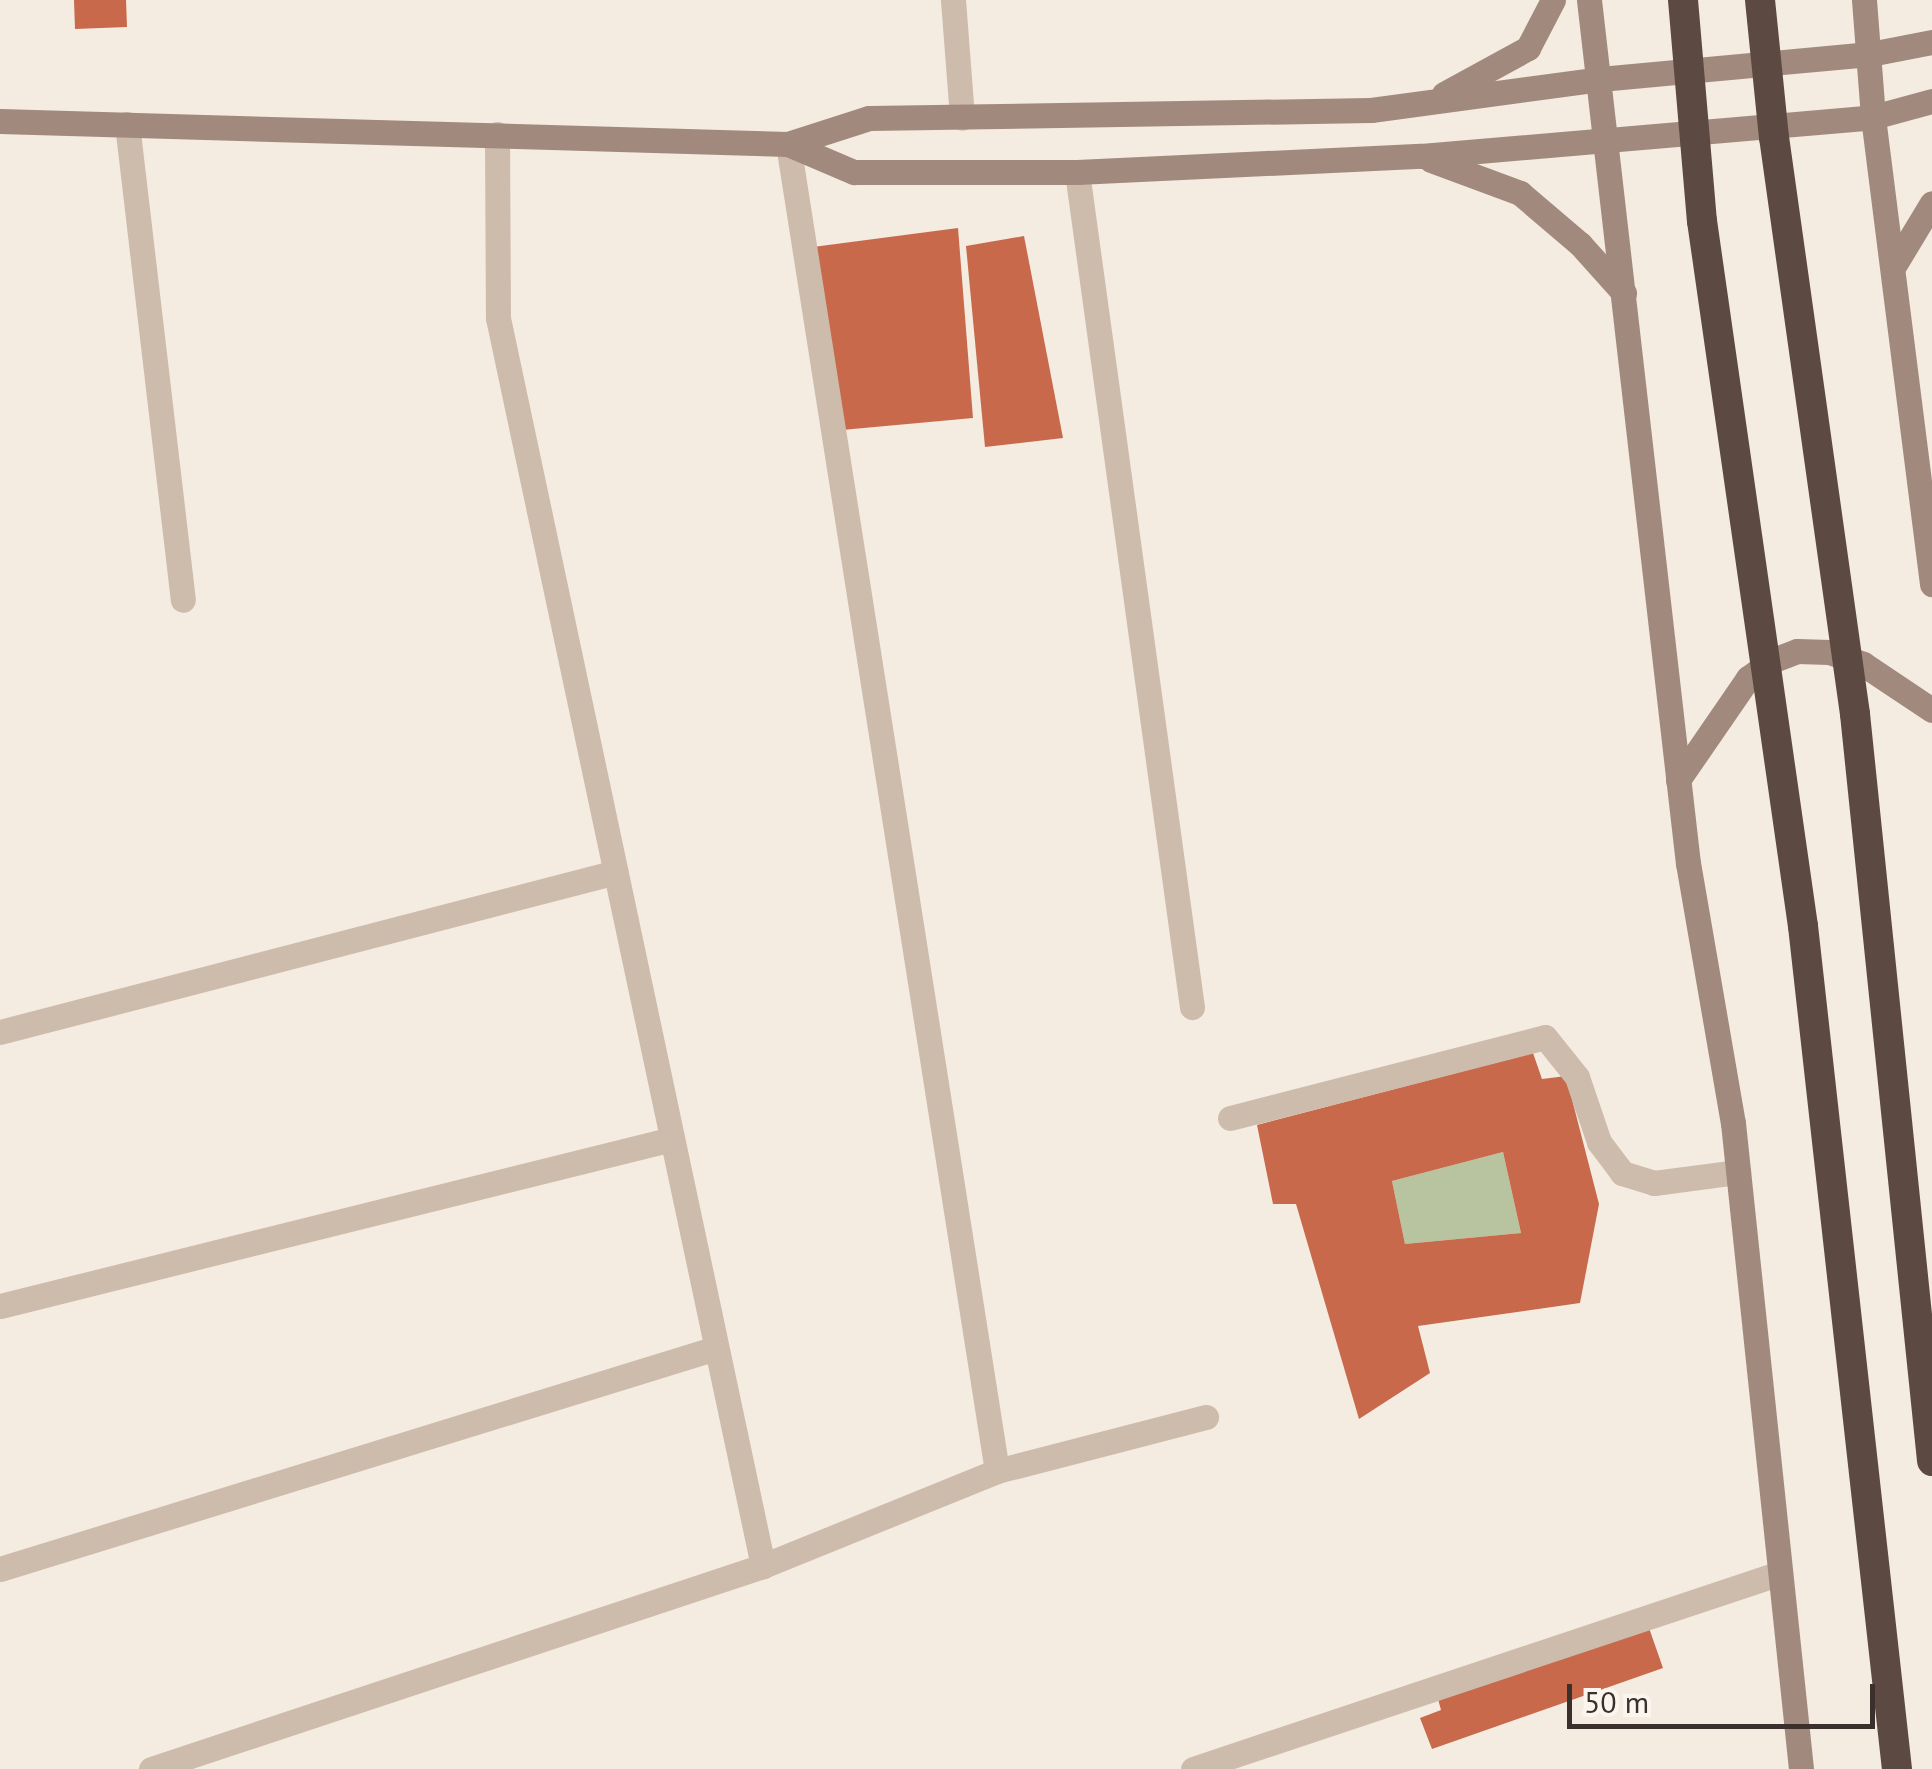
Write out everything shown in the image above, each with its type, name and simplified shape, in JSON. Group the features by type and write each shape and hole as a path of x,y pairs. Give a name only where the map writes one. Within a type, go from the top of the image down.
{"highway":[{"path":"1684,0 1702,221 1803,926 1897,1769"},
{"path":"1760,0 1774,137 1854,714 1932,1462"}],"main road":[{"path":"1431,102 1528,48 1553,0"},
{"path":"1589,0 1608,140 1678,780 1738,1172 1777,1574 1801,1769"},
{"path":"1864,0 1874,116 1932,584"},
{"path":"0,121 788,144 869,118 1370,110 1600,79 1870,54 1932,42"},
{"path":"788,144 854,172 1077,172 1421,156 1874,116 1932,100"},
{"path":"1421,156 1520,192 1580,244 1624,293"},
{"path":"1895,264 1932,202"},
{"path":"1678,780 1748,678 1771,661 1797,651 1829,652 1863,664 1932,710"}],"street":[{"path":"954,0 962,118"},
{"path":"127,124 183,600"},
{"path":"497,134 498,318 763,1566"},
{"path":"788,144 997,1472"},
{"path":"1077,172 1192,1007"},
{"path":"0,1032 616,872"},
{"path":"1230,1118 1545,1037 1577,1077 1599,1142 1622,1173 1654,1182 1738,1172"},
{"path":"0,1306 672,1139"},
{"path":"0,1569 716,1348"},
{"path":"151,1769 763,1566 997,1472 1206,1417"},
{"path":"1193,1769 1777,1574"}],"green space":[{"path":"1503,1152 1521,1233 1405,1244 1392,1181"}],"building":[{"path":"74,0 126,0 127,27 75,29"},
{"path":"958,228 973,418 842,430 813,247"},
{"path":"1024,236 1063,438 985,447 966,246"},
{"path":"1533,1053 1542,1079 1566,1076 1599,1204 1580,1303 1418,1326 1430,1373 1359,1419 1296,1204 1273,1204 1257,1125","holes":["1503,1152 1521,1233 1405,1244 1392,1181"]},
{"path":"1649,1628 1663,1668 1432,1749 1420,1718 1441,1710 1438,1699"}]}
